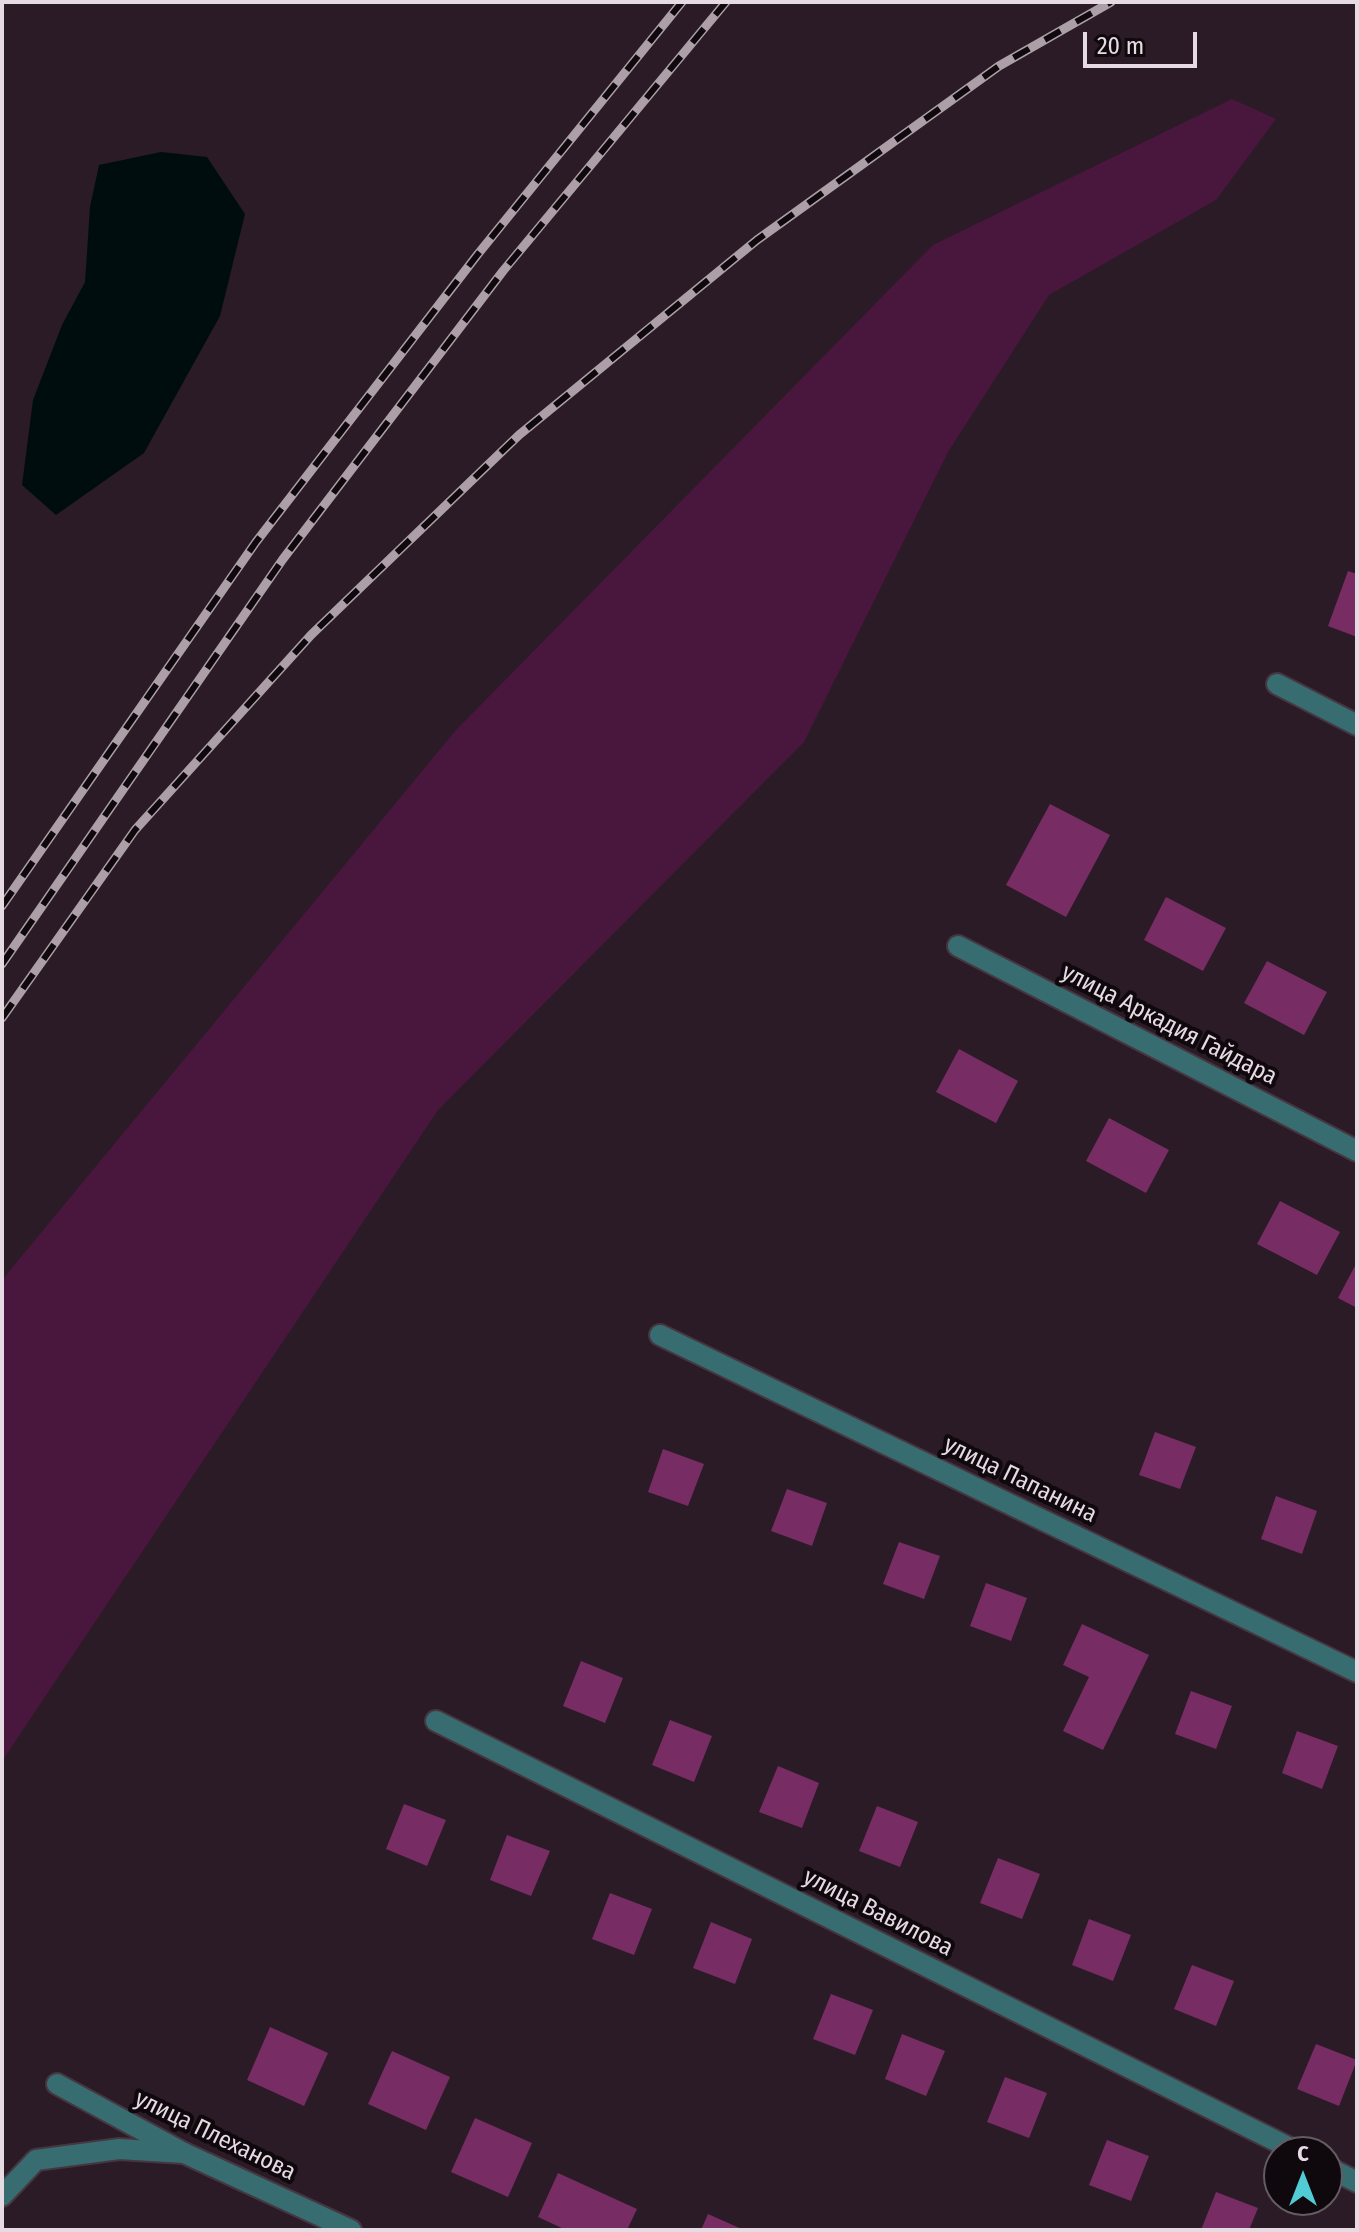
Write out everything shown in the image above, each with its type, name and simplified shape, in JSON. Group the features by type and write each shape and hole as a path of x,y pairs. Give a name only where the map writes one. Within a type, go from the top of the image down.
{"street":[{"path":"1277,684 1357,725"},
{"name":"улица Аркадия Гайдара","path":"958,946 1357,1151"},
{"name":"улица Папанина","path":"660,1335 1357,1672"},
{"name":"улица Вавилова","path":"436,1721 1266,2136"},
{"name":"улица Плеханова","path":"57,2084 184,2153 351,2230"},
{"path":"2,2196 36,2160 119,2149 184,2153"}],"shaded area":[{"path":"1232,99 1276,119 1216,200 1049,295 948,452 804,742 438,1110 2,1761 2,1280 456,730 933,245"},
{"path":"161,152 207,157 245,214 220,316 144,453 56,515 22,485 33,400 62,325 85,282 90,207 99,165"}],"building":[{"path":"1348,571 1357,574 1357,637 1328,626"},
{"path":"1050,804 1110,835 1066,917 1006,885"},
{"path":"1166,897 1226,928 1203,971 1144,940"},
{"path":"1267,961 1327,992 1304,1035 1244,1003"},
{"path":"959,1049 1018,1081 996,1123 936,1092"},
{"path":"1109,1118 1169,1150 1146,1193 1086,1161"},
{"path":"1280,1201 1340,1232 1317,1275 1257,1244"},
{"path":"1357,1262 1357,1308 1338,1298"},
{"path":"1155,1432 1196,1447 1180,1489 1139,1475"},
{"path":"663,1449 704,1464 688,1506 648,1492"},
{"path":"787,1489 827,1503 812,1546 771,1531"},
{"path":"1276,1496 1317,1511 1302,1554 1261,1539"},
{"path":"899,1542 940,1556 924,1599 883,1584"},
{"path":"986,1583 1027,1598 1011,1641 970,1626"},
{"path":"1082,1624 1149,1655 1103,1750 1063,1731 1089,1677 1063,1665"},
{"path":"581,1661 623,1678 605,1723 563,1706"},
{"path":"1191,1691 1232,1706 1216,1749 1175,1734"},
{"path":"670,1720 712,1736 694,1782 652,1765"},
{"path":"1297,1731 1338,1746 1322,1789 1282,1773"},
{"path":"778,1766 819,1783 802,1828 759,1812"},
{"path":"404,1804 446,1820 427,1866 386,1849"},
{"path":"877,1806 918,1822 900,1867 859,1851"},
{"path":"507,1835 550,1851 531,1896 490,1880"},
{"path":"998,1858 1040,1874 1022,1919 980,1903"},
{"path":"610,1893 652,1909 634,1955 592,1939"},
{"path":"1089,1919 1131,1935 1113,1981 1072,1965"},
{"path":"711,1922 752,1939 735,1984 693,1968"},
{"path":"1192,1965 1234,1981 1216,2026 1174,2009"},
{"path":"831,1994 873,2010 855,2055 813,2039"},
{"path":"270,2027 328,2053 304,2106 247,2080"},
{"path":"902,2034 945,2051 926,2096 885,2079"},
{"path":"1316,2044 1357,2060 1339,2106 1297,2089"},
{"path":"392,2051 450,2077 426,2130 368,2104"},
{"path":"1005,2077 1047,2093 1029,2138 987,2122"},
{"path":"475,2118 532,2143 508,2197 451,2172"},
{"path":"1107,2140 1149,2156 1131,2201 1089,2185"},
{"path":"558,2173 637,2209 627,2230 566,2230 538,2217"},
{"path":"1216,2192 1258,2208 1249,2230 1201,2230"},
{"path":"708,2214 744,2230 701,2230"}],"railway":[{"path":"2,906 256,542 478,254 682,2"},
{"path":"2,964 283,559 503,271 726,2"},
{"path":"2,1018 135,830 311,635 519,435 757,240 999,66 1111,2"}]}
